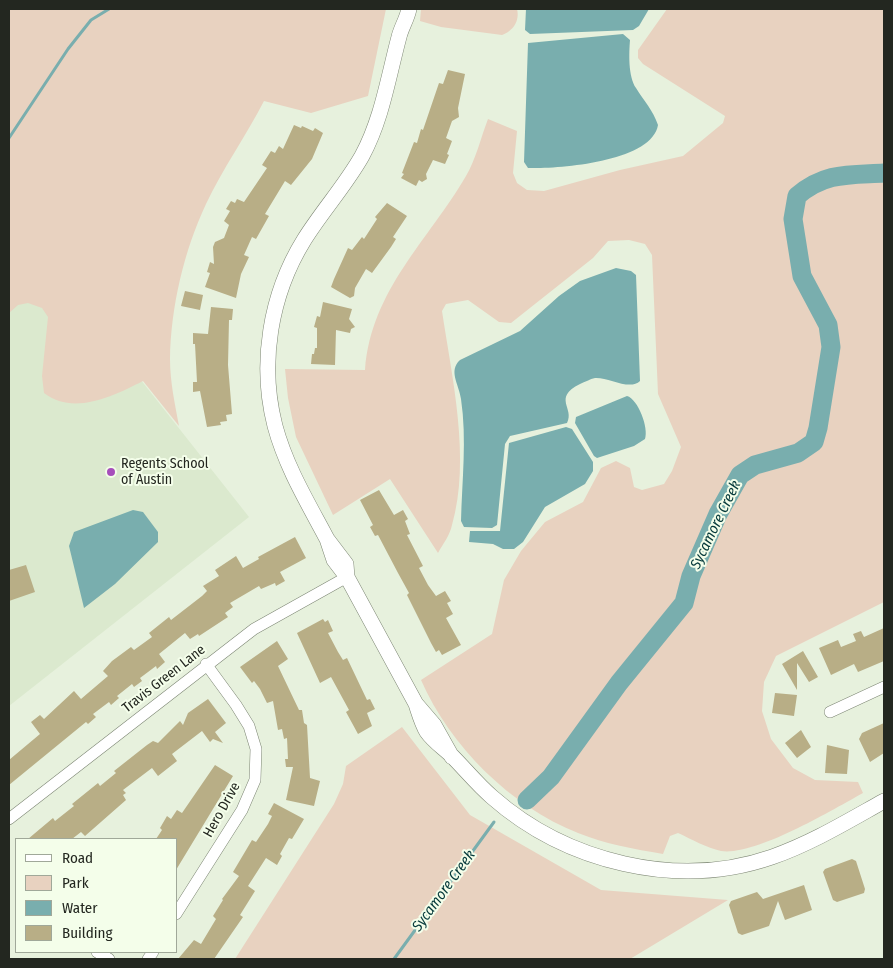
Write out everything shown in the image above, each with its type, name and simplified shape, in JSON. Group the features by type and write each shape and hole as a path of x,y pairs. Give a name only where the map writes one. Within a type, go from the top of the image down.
{"street":[{"path":"399,35 400,9"},
{"path":"409,9 399,35 382,107 369,142 352,172 295,255 282,288 270,339 268,377 276,427 294,477 328,540 346,564 348,577 416,704 434,725 452,756 498,802 542,832 588,854 651,869 685,871 715,869 763,859 812,840 884,801"},
{"name":"Travis Green Lane","path":"9,819 206,664 269,620 348,577"},
{"name":"Hero Drive","path":"178,911 242,810 255,780 256,749 249,726 206,664"},
{"path":"830,712 884,687"}],"shaded area":[{"name":"Regents School of Austin","path":"9,213 249,517 9,706"}],"green space":[{"path":"9,9 386,9 368,96 311,113 264,101 206,204 185,260 173,319 170,368 179,426 143,381 107,397 80,403 55,400 44,393 42,376 48,317 42,308 28,303 18,305 9,313"},
{"path":"421,9 517,9 518,13 515,25 502,35 441,27 420,21"},
{"path":"667,9 884,9 884,602 776,656 764,682 762,711 771,739 793,768 815,780 858,782 863,793 794,830 754,846 736,851 721,851 705,846 678,833 670,836 663,854 620,846 588,837 553,821 529,807 506,790 465,750 448,728 421,680 492,634 504,580 521,551 545,522 583,502 601,468 616,461 630,468 634,487 642,490 664,484 672,471 681,447 658,394 652,255 645,244 629,240 608,241 593,258 511,323 499,322 468,300 446,304 442,311 458,418 460,473 451,529 438,553 390,479 333,515 296,437 288,398 285,369 365,370 370,341 378,315 404,267 451,200 470,169 488,119 517,131 513,173 517,183 527,190 544,191 620,170 683,156 723,123 725,116 643,64 638,58 638,50"},
{"path":"402,727 470,815 601,890 728,900 630,959 235,959 334,804 343,784 346,766"}],"water":[{"path":"526,9 649,9 639,26 633,30 530,34 525,30"},
{"path":"623,34 630,40 629,51 633,83 651,110 658,125 652,138 622,155 602,161 560,167 528,168 524,162 528,43"},
{"path":"616,268 631,271 636,275 640,381 631,385 600,378 589,380 572,389 567,394 566,403 569,418 567,423 510,436 505,444 497,525 492,528 464,527 461,521 464,429 460,393 455,378 457,364 460,360 520,331 559,296 580,281"},
{"path":"627,396 635,402 642,414 646,434 645,439 634,446 597,458 575,423 576,417"},
{"path":"566,427 572,429 593,462 593,471 585,484 545,507 523,542 514,549 503,549 493,544 469,542 470,531 500,531 509,443"},
{"path":"133,510 143,512 158,532 158,542 115,584 84,608 69,546 74,532"}],"building":[{"path":"448,70 465,74 458,108 459,117 452,121 446,138 452,141 447,154 449,155 445,164 433,160 426,174 427,179 422,182 419,180 416,186 401,178 404,174 402,173 414,142 417,143 421,129 423,130 439,83 443,84"},
{"path":"294,125 313,131 315,128 323,133 312,159 291,185 285,181 265,214 269,216 256,239 252,237 244,255 249,257 241,274 236,298 205,287 210,273 207,272 210,262 214,264 213,247 215,242 224,238 229,225 224,221 230,211 226,209 231,201 235,203 237,199 244,202 267,168 262,165 271,151 275,153 279,146 283,149"},
{"path":"387,203 407,216 393,237 396,239 391,247 372,273 366,269 355,288 354,296 350,298 331,287 334,279 348,248 352,250 362,237 364,239 377,219 375,217"},
{"path":"185,291 203,295 200,310 181,306"},
{"path":"323,302 352,309 349,319 355,327 351,329 350,333 336,330 335,365 311,364 312,354 314,354 315,348 317,348 317,328 314,327 317,316 320,317"},
{"path":"211,307 233,309 232,320 229,320 228,365 232,414 226,415 227,421 220,422 221,425 207,427 200,391 193,392 193,382 197,382 193,333 208,334"},
{"path":"379,490 394,515 403,510 408,519 405,521 410,534 407,535 423,566 419,568 428,585 436,596 445,591 451,601 447,603 453,614 446,618 461,645 442,655 439,650 436,652 407,595 409,593 378,535 375,536 370,527 373,525 360,500"},
{"path":"295,537 306,558 280,572 285,581 276,586 275,583 261,589 259,586 230,603 233,607 225,613 228,617 199,636 198,634 190,639 185,633 159,654 165,662 157,669 156,666 140,678 142,681 134,687 132,684 117,696 119,698 111,705 109,702 93,714 96,717 88,724 86,722 9,785 9,760 40,734 31,722 40,715 44,719 74,691 81,699 108,676 103,671 112,661 131,647 134,650 152,637 149,633 169,617 171,620 202,596 207,591 203,586 219,576 215,570 236,556 243,568 259,559 258,557"},
{"path":"26,565 35,592 9,601 9,570"},
{"path":"323,619 325,622 328,620 333,631 328,633 338,652 343,660 347,658 367,700 370,699 375,709 367,713 372,726 358,734 346,712 349,710 331,677 320,683 297,633"},
{"path":"884,628 884,661 858,672 854,664 831,675 819,648 838,640 841,647 856,641 853,634 861,631 864,637"},
{"path":"277,641 288,659 278,666 299,710 302,710 304,723 307,725 310,778 320,781 314,806 286,800 293,767 286,767 285,759 288,759 287,738 284,739 282,729 278,730 273,701 267,703 254,681 252,683 240,667"},
{"path":"803,651 818,677 809,682 797,663 797,690 782,664"},
{"path":"775,693 797,695 794,716 772,713"},
{"path":"208,699 226,723 215,732 223,743 213,739 210,742 202,731 172,754 177,761 158,776 152,768 123,790 126,793 123,795 126,800 85,836 81,832 73,838 29,838 53,818 55,821 74,806 72,804 98,783 100,786 116,773 114,771 147,745 153,741 158,743 180,721 183,725 188,713"},
{"path":"884,723 884,753 870,762 859,739 862,733"},
{"path":"801,730 811,747 797,758 785,743"},
{"path":"827,745 849,750 847,774 825,773"},
{"path":"215,765 233,776 178,867 178,838 157,838 167,816 171,819 177,810 182,813"},
{"path":"274,803 304,819 292,839 289,838 280,854 282,856 277,865 266,858 248,886 255,891 240,915 243,917 214,959 178,959 194,940 201,944 216,919 213,916 222,899 239,876 233,872 252,840 256,842 268,824 272,816 268,814"},
{"path":"852,859 856,861 865,889 864,893 837,902 833,900 823,872 825,869"},
{"path":"804,885 812,910 785,920 778,901 769,926 742,935 738,933 729,905 731,901 757,892 763,899"}],"waterway":[{"path":"9,138 68,49 91,20 109,9"},
{"name":"Sycamore Creek","path":"527,800 551,777 619,683 684,603 691,576 718,514 740,475 755,465 798,453 814,442 831,347 828,325 802,276 793,219 797,196 817,183 838,176 884,173"},
{"name":"Sycamore Creek","path":"394,959 494,822"}],"place":[{"name":"Regents School of Austin","path":"111,472"}]}
